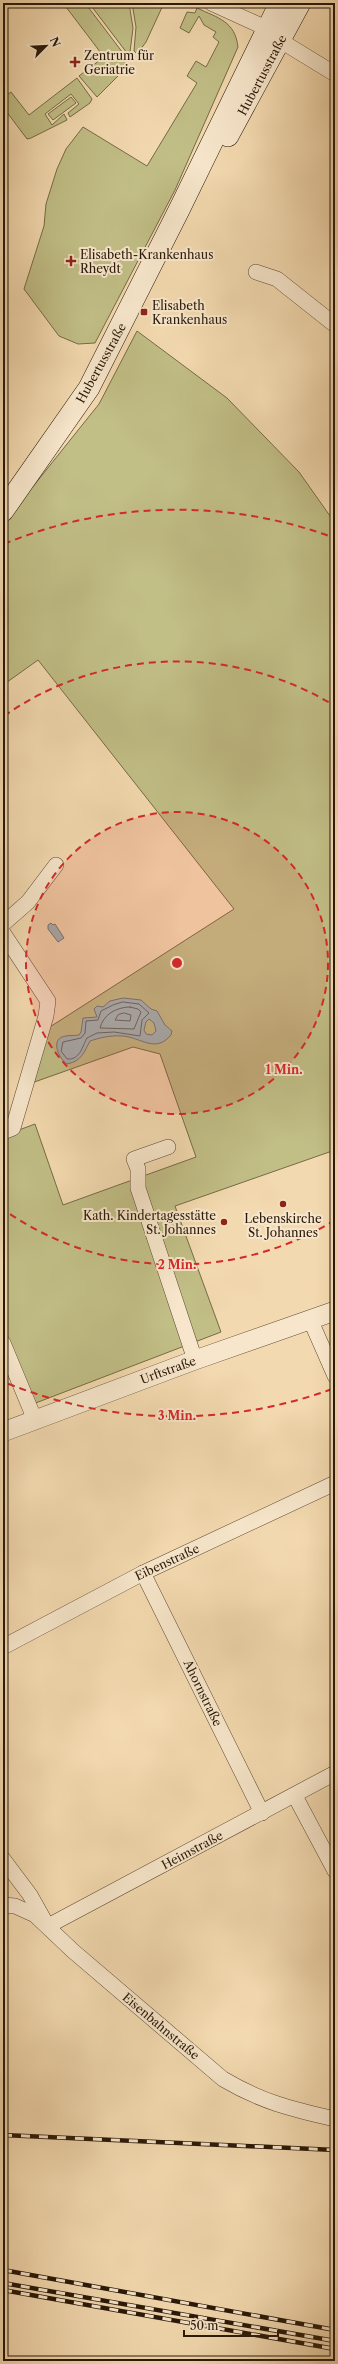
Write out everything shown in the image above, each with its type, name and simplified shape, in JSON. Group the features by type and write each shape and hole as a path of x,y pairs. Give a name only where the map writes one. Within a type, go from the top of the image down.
{"main road":[{"name":"Hubertusstraße","path":"3,511 88,388 182,204 235,126 274,35 280,3"},
{"name":"Hubertusstraße","path":"274,35 300,3"}],"street":[{"path":"212,3 274,35 335,74"},
{"path":"256,272 277,279 335,325"},
{"path":"3,924 28,902 56,864"},
{"path":"3,933 48,1001 46,1016 13,1128 3,1132"},
{"path":"168,1147 134,1159 138,1169 138,1188 195,1360"},
{"name":"Urftstraße","path":"3,1432 195,1360 335,1310"},
{"path":"310,1319 335,1376"},
{"path":"3,1343 35,1420"},
{"name":"Eibenstraße","path":"3,1647 143,1573 335,1483"},
{"name":"Ahornstraße","path":"143,1573 262,1813"},
{"name":"Heimstraße","path":"48,1926 295,1796 335,1773"},
{"path":"295,1796 335,1871"},
{"path":"3,1859 30,1895 48,1926"},
{"name":"Eisenbahnstraße","path":"3,1905 24,1908 35,1915 73,1951 223,2079 250,2095 282,2107 335,2119"}],"shaded area":[{"path":"63,3 85,3 126,57 124,70 97,97 79,76 104,57"},
{"path":"89,3 129,3 133,28 130,52 127,53"},
{"path":"132,3 164,3 146,42 137,54 134,51 136,27"},
{"path":"197,8 218,18 229,26 236,38 238,47 175,190 95,343 78,344 59,336 24,289 44,226 46,204 57,169 66,149 83,127 147,166 197,83 187,76 196,61 206,67 219,42 213,37 216,32 204,25 199,16 189,33 180,28 187,12 195,13"},
{"path":"77,78 92,99 90,103 70,117 68,113 79,104 71,94 45,114 52,125 64,114 67,120 31,138 27,139 3,107 3,98 11,92 29,115"},
{"path":"71,97 76,103 53,120 48,114"},
{"path":"137,331 227,398 299,472 335,523 335,1150 175,1206 221,1332 33,1404 3,1335 3,1136 35,1124 63,1205 196,1157 160,1054 133,1047 26,1085 42,1032 234,909 38,660 3,685 3,524 99,404"}],"water":[{"path":"51,923 53,925 55,924 64,938 58,942 48,929 48,925"},
{"path":"123,998 141,1000 151,1009 157,1011 165,1025 172,1031 171,1035 165,1041 153,1044 122,1036 109,1036 97,1039 90,1041 84,1052 76,1061 67,1064 61,1058 57,1049 58,1041 66,1036 79,1035 81,1032 83,1018 97,1017 94,1009 97,1006 103,1007 110,1001","holes":["149,1019 154,1023 156,1031 152,1035 146,1034 144,1030 146,1022"]}],"railway":[{"path":"3,2135 335,2150"},
{"path":"3,2270 335,2330"},
{"path":"3,2283 335,2341"},
{"path":"3,2290 335,2349"}],"place":[{"name":"Zentrum für Geriatrie","path":"75,62"},
{"name":"Elisabeth-Krankenhaus Rheydt","path":"71,261"},
{"name":"Elisabeth Krankenhaus","path":"144,312"},
{"name":"Lebenskirche St. Johannes","path":"283,1204"},
{"name":"Kath. Kindertagesstätte St. Johannes","path":"224,1222"}]}
